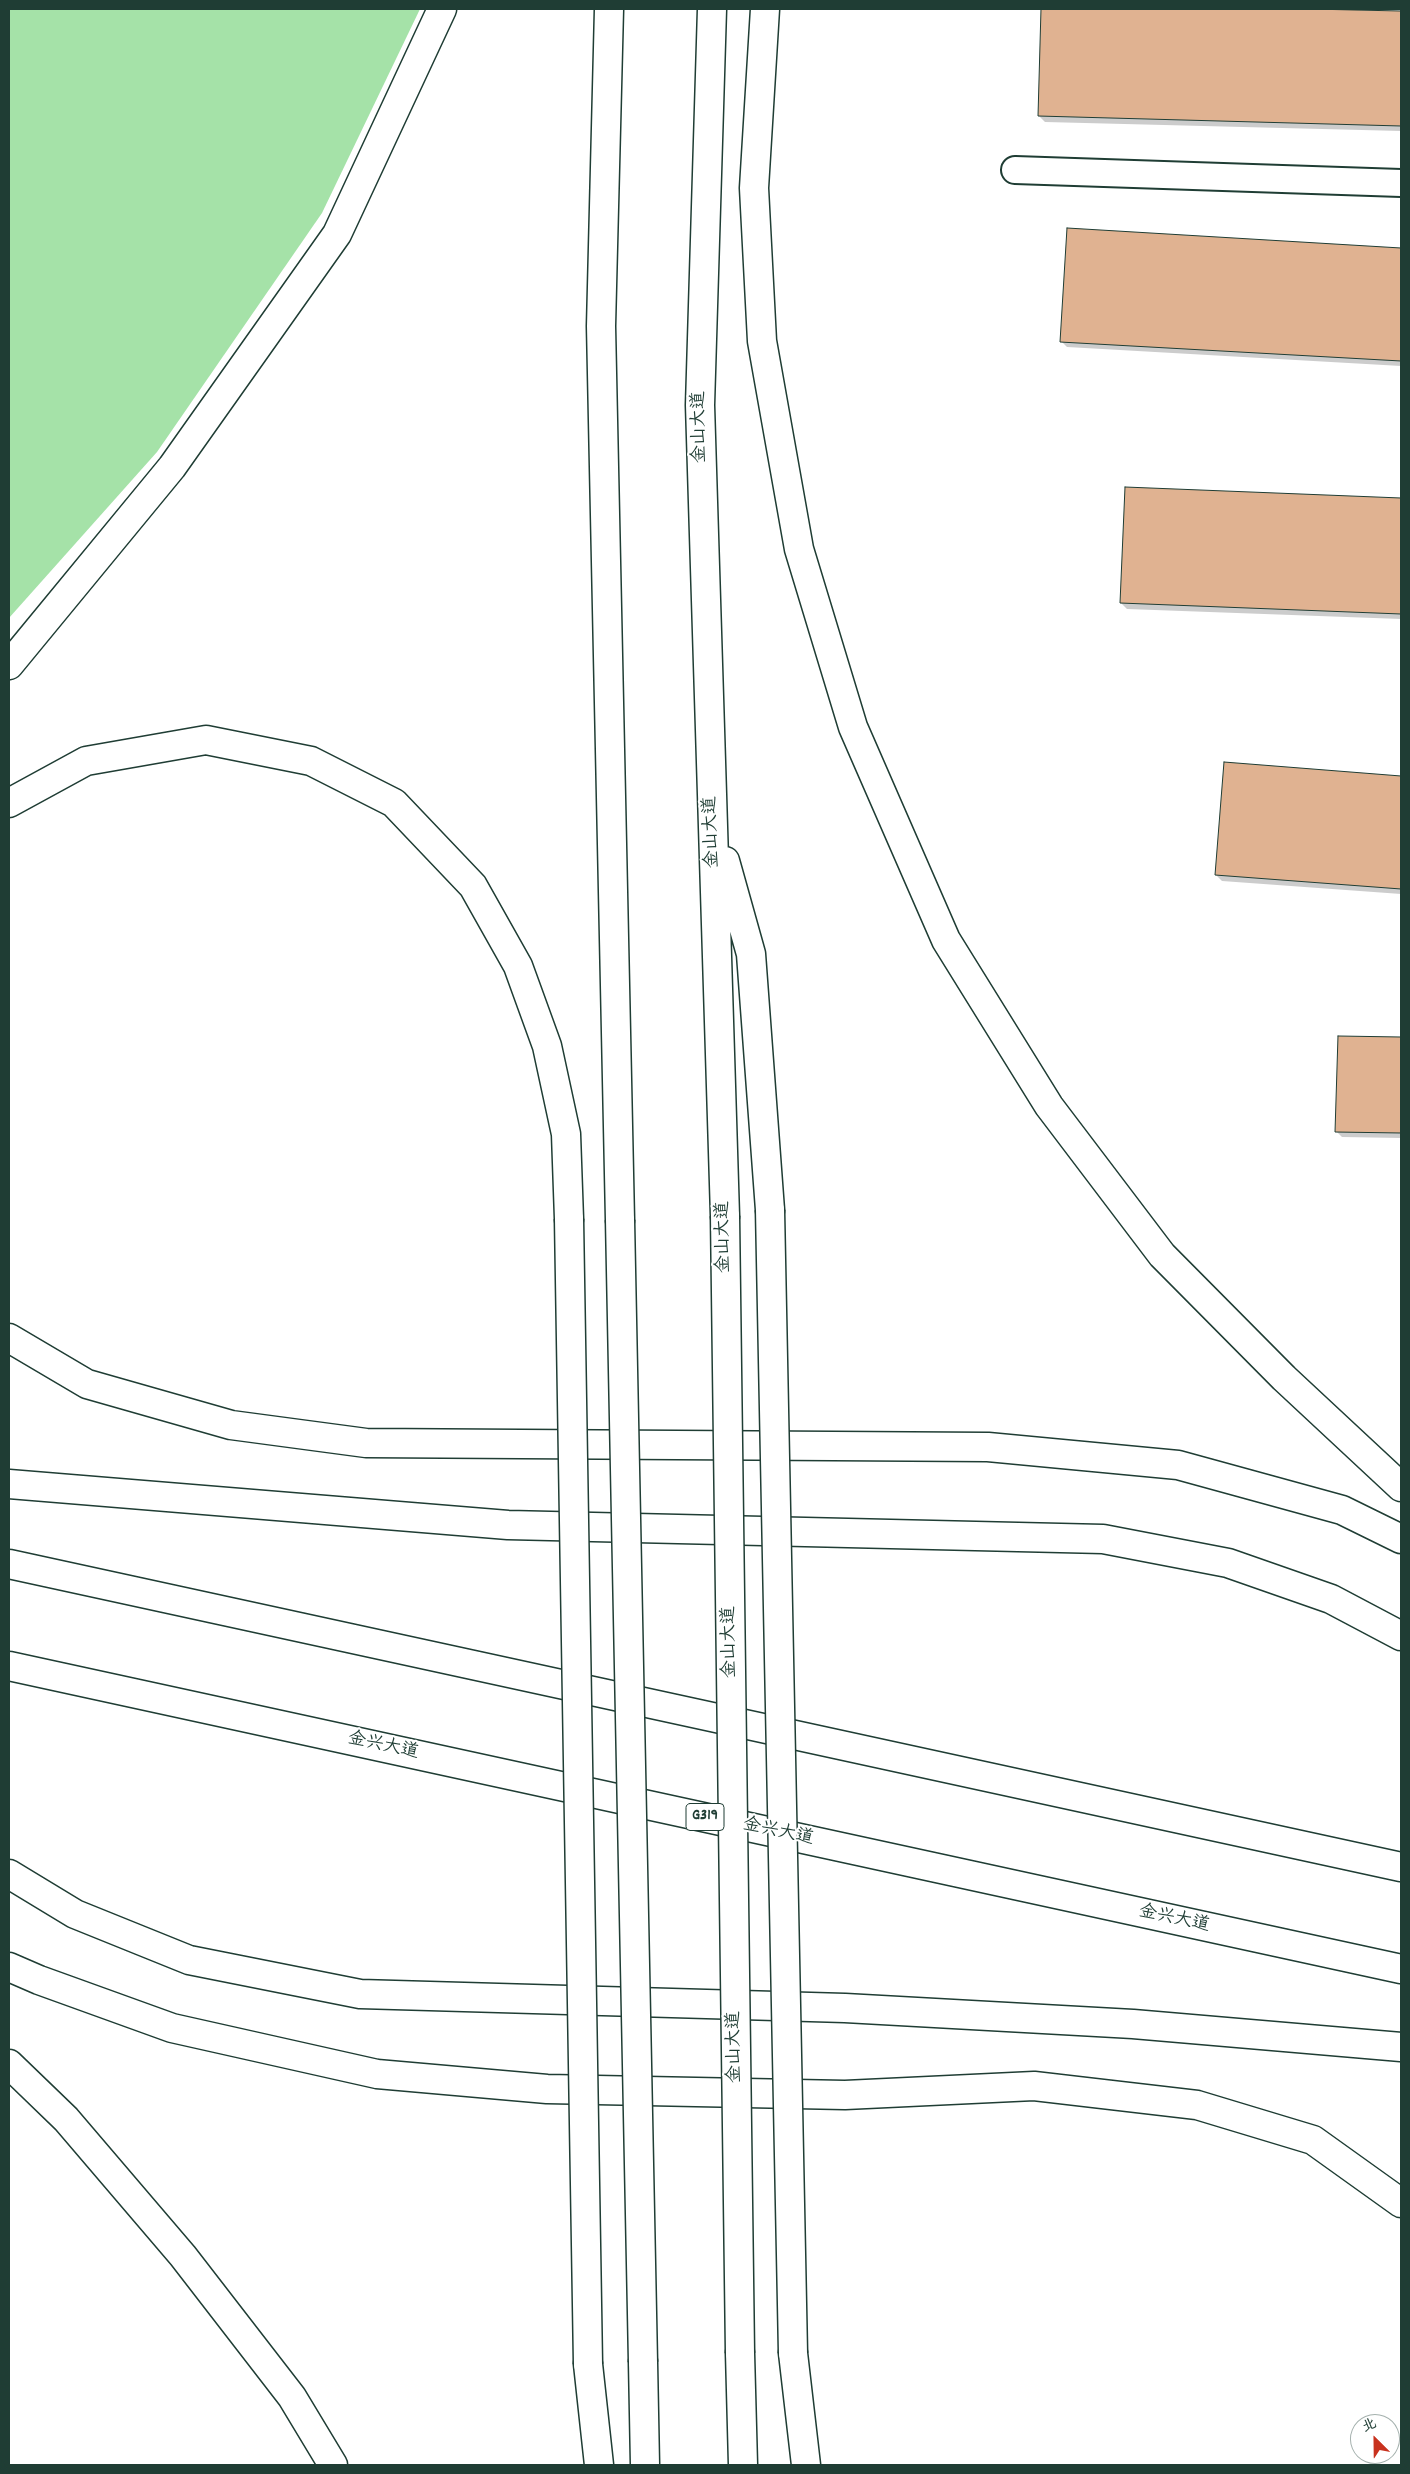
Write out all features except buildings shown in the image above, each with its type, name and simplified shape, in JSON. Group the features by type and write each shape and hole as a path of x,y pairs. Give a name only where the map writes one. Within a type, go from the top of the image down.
{"highway":[{"path":"9,664 172,467 337,234 442,9"},
{"path":"609,9 601,326 644,2465"},
{"name":"金山大道","path":"712,9 700,405 725,1216 743,2465"},
{"path":"766,9 754,188 762,341 799,549 853,727 946,940 1049,1106 1162,1255 1284,1378 1401,1487"},
{"path":"9,655 32,635"},
{"path":"9,803 86,761 206,740 311,761 394,803 472,886 518,966 547,1046 566,1134 588,2364 599,2465"},
{"path":"713,818 751,954 770,1210 793,2353 806,2465"},
{"path":"9,1338 88,1384 232,1425 366,1443 988,1447 1178,1465 1342,1510 1401,1539"},
{"path":"9,1484 508,1525 1103,1538 1228,1563 1330,1599 1401,1636"},
{"path":"9,1564 1401,1867"},
{"name":"金兴大道","path":"9,1666 1401,1969"},
{"path":"9,1874 75,1914 189,1960 360,1994 865,2009 1133,2024 1401,2047"},
{"path":"9,1967 39,1980 172,2028 377,2074 547,2089 845,2095 1034,2086 1197,2105 1312,2140 1401,2203"},
{"path":"9,2064 66,2119 183,2256 292,2396 333,2465"}],"lane":[{"path":"1015,170 1401,183"}],"green space":[{"path":"9,9 420,9 322,213 157,452 9,618"}]}
